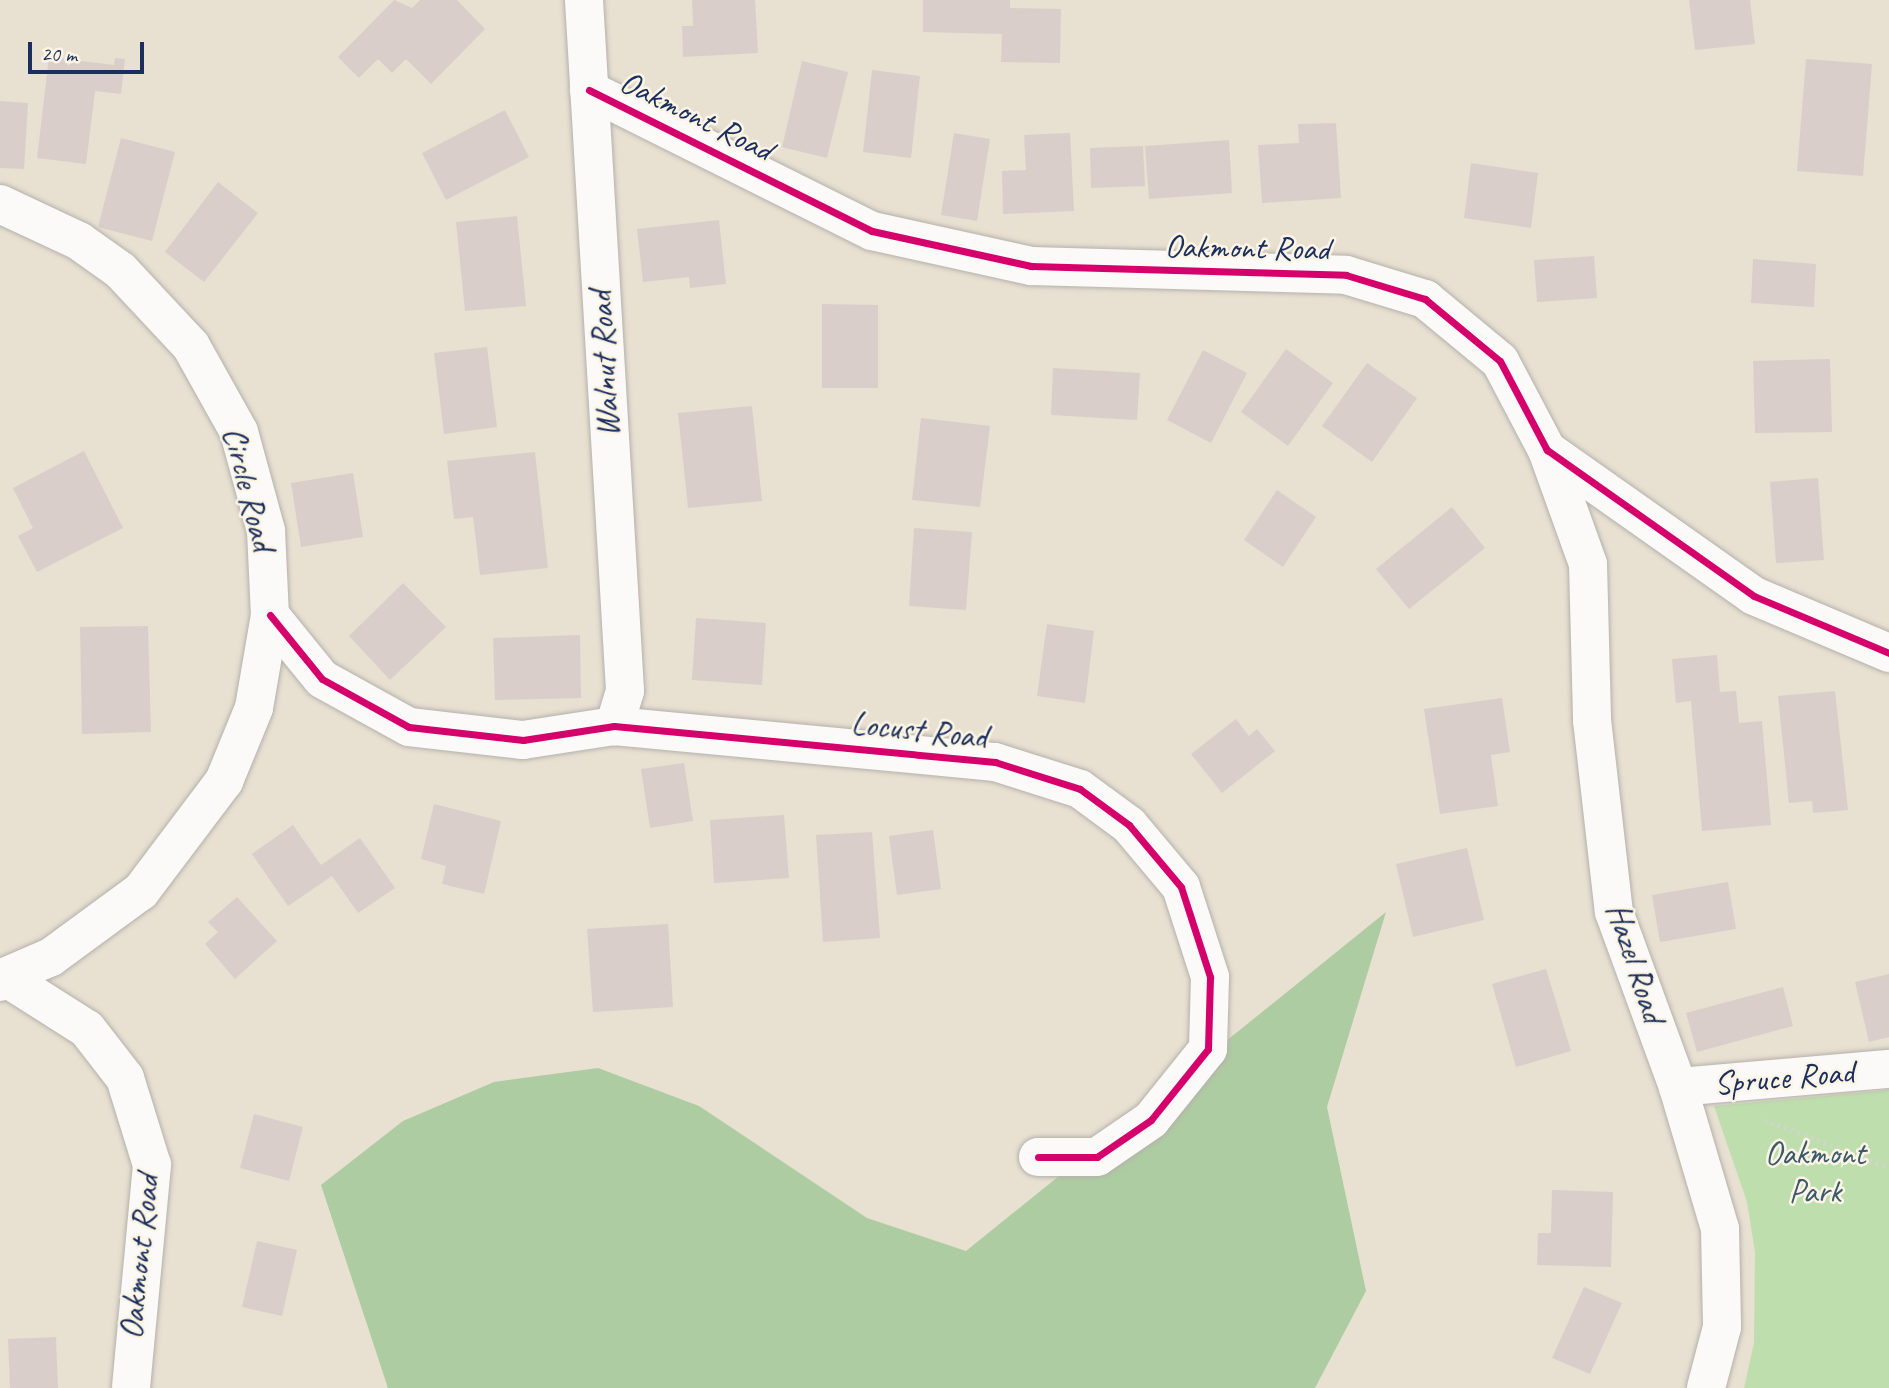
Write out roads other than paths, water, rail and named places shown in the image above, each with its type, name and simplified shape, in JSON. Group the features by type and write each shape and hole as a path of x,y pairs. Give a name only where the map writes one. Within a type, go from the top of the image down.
{"street":[{"name":"Walnut Road","path":"584,0 625,691 614,726"},
{"name":"Oakmont Road","path":"589,90 872,231 1031,266 1346,275 1425,299 1500,362 1547,450 1754,596 1889,653"},
{"name":"Circle Road","path":"0,204 79,241 120,270 191,346 239,432 266,531 270,615 254,708 224,781 141,891 51,957 2,979"},
{"name":"Hazel Road","path":"1547,450 1588,565 1592,720 1614,912 1678,1087 1720,1229 1722,1327 1706,1388"},
{"name":"Locust Road","path":"270,615 323,679 409,727 523,740 614,726 995,762 1080,789 1129,825 1181,887 1210,977 1208,1049 1151,1120 1097,1157 1038,1157"},
{"name":"Oakmont Road","path":"2,979 87,1029 125,1078 152,1165 131,1388"},
{"name":"Spruce Road","path":"1678,1087 1889,1069"}],"park label":[{"name":"Oakmont Park","path":"1815,1173"}]}
